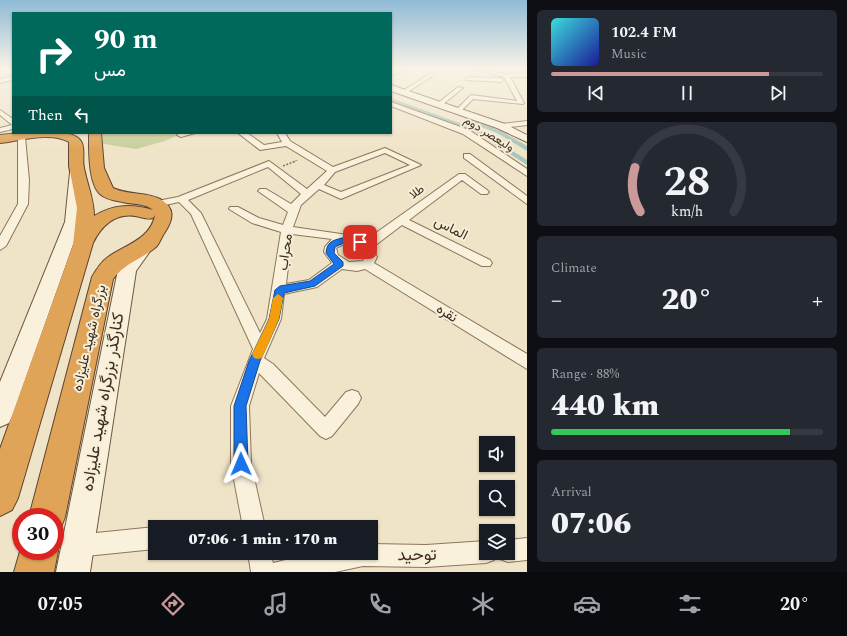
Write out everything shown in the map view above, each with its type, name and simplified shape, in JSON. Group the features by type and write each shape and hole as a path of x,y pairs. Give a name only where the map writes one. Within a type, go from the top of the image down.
{"highway":[{"path":"0,132 12,132"},
{"path":"0,139 12,134"},
{"path":"49,134 62,135 73,139 77,146 76,167 85,206 83,245"},
{"path":"95,134 96,165 106,191 117,196 156,204"},
{"name":"بزرگراه شهید علیزاده","path":"49,508 103,277 108,269 117,261 141,248 153,236 164,216 162,208 156,204"},
{"path":"0,498 88,232 94,224 105,217 121,212 136,211 149,215 156,222 153,236"},
{"path":"34,572 37,560"}],"main road":[{"path":"415,96 501,126 527,139"},
{"path":"0,414 73,222 76,167"},
{"name":"کنارگذر بزرگراه شهید علیزاده","path":"73,572 127,270 153,236"}],"street":[{"path":"440,104 450,96"},
{"path":"517,96 522,107 527,108"},
{"path":"459,110 471,97 521,103"},
{"name":"ولیعصر دوم","path":"392,104 466,132 527,173"},
{"path":"0,112 12,122"},
{"path":"501,126 527,123"},
{"path":"0,246 23,204 24,180 16,134"},
{"path":"181,135 186,134"},
{"path":"156,204 181,199 269,164 312,190 341,196 418,165 385,150 332,170 284,138 263,148 243,134"},
{"path":"467,156 527,201"},
{"name":"محراب","path":"252,520 241,464 240,406 257,355 274,319 280,290 287,230 296,204 331,174 332,170"},
{"name":"طلا","path":"366,246 462,176 484,192"},
{"path":"263,191 294,211"},
{"path":"181,199 196,213 257,355 267,369 326,430 352,398"},
{"path":"234,209 259,222 287,230 338,236 353,240 366,246 372,257 367,264 355,268 340,264 332,257 330,253 331,246 340,240 353,240"},
{"name":"الماس","path":"401,220 486,263"},
{"path":"280,290 312,284 340,264"},
{"name":"نقره","path":"367,264 527,362"},
{"path":"86,545 148,539"},
{"path":"515,551 527,550"},
{"name":"توحید","path":"278,572 363,555 426,556 479,552"},
{"path":"260,560 263,572"}],"path":[{"path":"274,168 310,156"}],"green space":[{"path":"91,134 181,134 165,141 136,149 98,143"}],"waterway":[{"path":"392,100 479,132 527,163"},
{"path":"471,121 499,132 527,149"}],"slow traffic":[{"path":"258,354 274,319 278,298"}],"route":[{"path":"241,464 240,406 255,361 274,319 280,290 312,284 340,264 335,261 329,250 334,242 346,239 360,242"}]}
